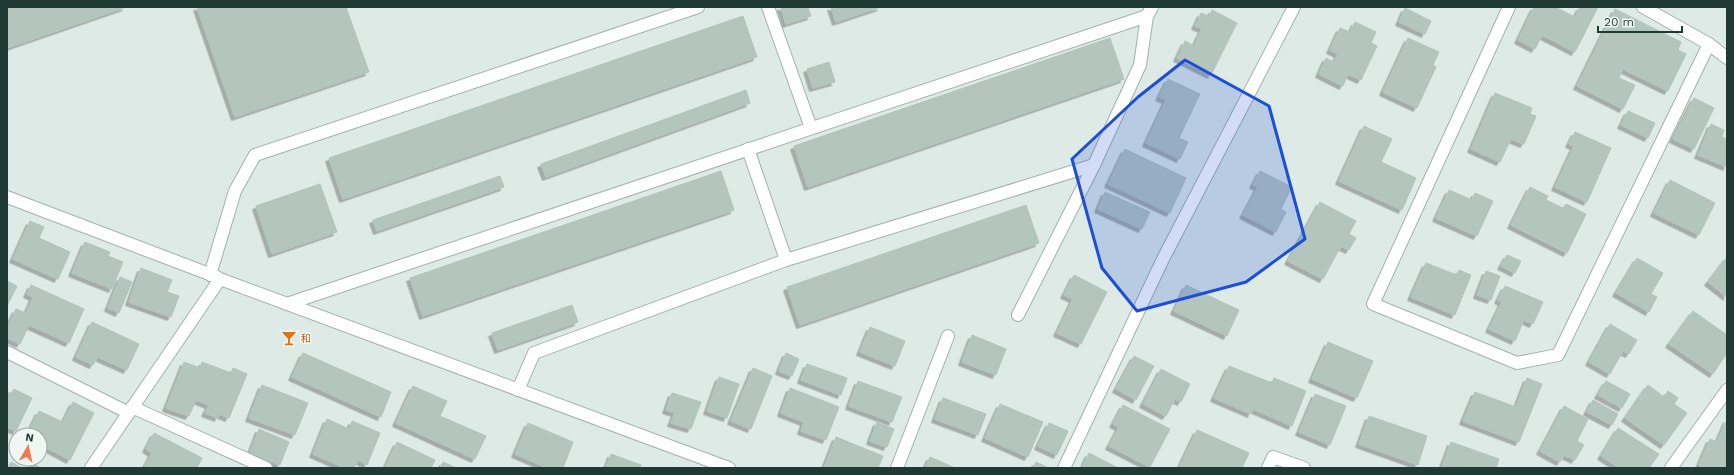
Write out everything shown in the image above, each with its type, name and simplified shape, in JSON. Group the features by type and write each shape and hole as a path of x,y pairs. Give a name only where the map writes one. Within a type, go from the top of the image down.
{"street":[{"path":"91,468 131,410 215,277 235,191 255,155 698,7"},
{"path":"768,7 810,128"},
{"path":"1064,468 1163,259 1294,7"},
{"path":"1509,7 1373,304 1518,363 1558,355 1709,44"},
{"path":"1643,7 1709,44 1727,58"},
{"path":"288,304 810,128 1149,11 1140,65 1094,165 1018,315"},
{"path":"748,149 786,260"},
{"path":"518,390 534,353 786,260 1094,165"},
{"path":"7,197 215,277 729,468"},
{"path":"897,468 948,336"},
{"path":"7,352 131,410 266,468"},
{"path":"1671,468 1727,390"},
{"path":"1268,468 1273,457 1304,468"}],"highlighted area":[{"path":"1185,60 1269,106 1305,239 1246,282 1137,311 1102,268 1072,159 1138,97"}],"building":[{"path":"7,7 126,7 7,48"},
{"path":"197,7 346,7 369,72 235,117"},
{"path":"781,7 808,7 811,16 786,24"},
{"path":"831,7 881,7 836,22"},
{"path":"1534,7 1555,7 1575,17 1580,7 1598,7 1575,52 1542,35 1535,49 1518,40"},
{"path":"1405,8 1431,21 1425,34 1399,22"},
{"path":"1615,9 1681,42 1678,50 1686,54 1668,91 1623,69 1619,78 1635,85 1623,109 1577,86"},
{"path":"1212,10 1237,23 1211,75 1177,58 1185,41 1194,46 1202,29 1195,26 1201,13 1209,16"},
{"path":"743,16 757,57 343,199 329,158"},
{"path":"1355,22 1376,32 1371,43 1377,46 1361,80 1348,74 1343,86 1319,74 1326,58 1334,62 1338,54 1330,50 1340,28 1350,32"},
{"path":"1110,38 1124,79 808,187 794,146"},
{"path":"1408,38 1439,52 1433,65 1436,67 1417,108 1383,92"},
{"path":"829,62 835,82 813,88 807,69"},
{"path":"1168,79 1200,94 1179,138 1188,142 1180,159 1146,143 1166,100 1159,97"},
{"path":"746,90 750,103 546,177 541,164"},
{"path":"1495,93 1532,108 1530,114 1536,116 1524,144 1511,139 1500,162 1471,149"},
{"path":"1694,98 1714,108 1694,149 1673,139"},
{"path":"1628,111 1655,123 1648,138 1621,125"},
{"path":"1711,124 1724,130 1722,137 1727,139 1727,167 1698,155"},
{"path":"1364,126 1392,139 1381,162 1416,178 1402,210 1339,181"},
{"path":"1575,132 1611,148 1587,202 1555,187 1574,146 1569,144"},
{"path":"1125,149 1186,178 1170,213 1108,184"},
{"path":"721,171 734,210 423,316 410,278"},
{"path":"1260,171 1292,187 1281,209 1286,212 1276,232 1243,215 1258,187 1253,185"},
{"path":"500,176 504,187 377,231 373,220"},
{"path":"1670,180 1715,203 1699,235 1654,213"},
{"path":"320,184 337,232 272,254 256,206"},
{"path":"1530,187 1548,196 1546,200 1563,208 1566,204 1586,214 1567,253 1511,225"},
{"path":"1449,190 1472,200 1475,193 1493,201 1477,236 1436,218"},
{"path":"1105,192 1150,212 1142,229 1098,209"},
{"path":"1320,202 1356,221 1349,234 1356,238 1349,250 1341,246 1323,279 1288,261"},
{"path":"1026,205 1039,243 800,325 787,287"},
{"path":"30,221 44,227 39,238 70,252 58,279 13,259"},
{"path":"85,242 110,252 108,256 123,262 112,289 72,273"},
{"path":"1507,255 1521,261 1515,273 1501,266"},
{"path":"1727,257 1727,297 1708,282"},
{"path":"1637,258 1663,273 1651,294 1657,297 1649,312 1616,293"},
{"path":"1426,263 1457,275 1459,270 1471,275 1455,315 1411,297"},
{"path":"141,268 172,280 167,292 179,296 171,317 129,302"},
{"path":"1486,271 1500,276 1491,300 1477,295"},
{"path":"1074,275 1107,292 1081,344 1057,333 1073,299 1064,295"},
{"path":"120,277 132,282 119,313 108,308"},
{"path":"7,281 17,286 7,306"},
{"path":"31,285 84,309 69,343 29,325 20,344 7,338 7,328 16,309 26,313 33,297 27,294"},
{"path":"1186,285 1239,310 1227,336 1174,311"},
{"path":"1505,286 1543,302 1533,324 1524,320 1515,341 1489,329 1502,302 1498,300"},
{"path":"572,305 578,322 498,350 492,333"},
{"path":"1693,311 1727,335 1727,353 1713,374 1669,344"},
{"path":"92,322 139,344 127,370 98,357 93,365 76,357"},
{"path":"1610,324 1637,340 1629,354 1623,351 1610,374 1589,362"},
{"path":"870,327 905,341 895,366 860,352"},
{"path":"972,335 1006,349 996,375 962,362"},
{"path":"1328,342 1373,361 1357,398 1312,379"},
{"path":"303,353 391,392 381,417 292,377"},
{"path":"786,353 799,359 792,376 779,371"},
{"path":"1134,356 1154,366 1136,400 1116,389"},
{"path":"184,362 200,368 202,362 231,373 233,368 247,374 229,418 219,414 218,418 205,413 209,405 196,400 189,416 166,408"},
{"path":"807,364 847,378 841,395 801,380"},
{"path":"1229,366 1272,383 1274,378 1306,391 1292,426 1253,409 1251,414 1214,398"},
{"path":"753,368 772,376 751,429 731,421"},
{"path":"1161,369 1190,384 1181,402 1175,399 1166,416 1143,404"},
{"path":"719,377 739,384 727,418 707,411"},
{"path":"1527,378 1542,384 1519,442 1463,421 1475,392 1516,407"},
{"path":"858,381 902,397 892,422 849,406"},
{"path":"1606,381 1630,394 1622,408 1598,395"},
{"path":"262,385 308,403 295,435 249,418"},
{"path":"1648,385 1664,397 1668,391 1678,398 1674,404 1687,413 1664,445 1625,418"},
{"path":"413,386 447,401 440,416 486,436 475,459 396,423"},
{"path":"790,388 839,407 826,440 801,431 804,422 781,413"},
{"path":"14,389 32,398 18,427 7,427 7,392 11,394"},
{"path":"672,393 701,402 691,429 671,423 675,413 666,410"},
{"path":"1315,394 1346,406 1330,445 1299,432"},
{"path":"943,398 986,414 978,435 935,419"},
{"path":"1593,400 1618,414 1612,425 1587,412"},
{"path":"73,402 94,413 70,460 48,448 48,427 31,427 39,411 63,422"},
{"path":"1000,404 1043,422 1028,457 985,438"},
{"path":"1123,405 1170,429 1150,467 1109,446 1119,427 1113,424"},
{"path":"1564,406 1588,419 1577,441 1584,445 1575,460 1564,455 1560,462 1540,451"},
{"path":"1369,416 1427,436 1418,465 1359,444"},
{"path":"327,419 349,429 352,421 380,433 367,465 358,460 354,468 345,468 313,454"},
{"path":"1727,419 1727,464 1725,468 1706,468 1699,465 1710,439 1717,442"},
{"path":"877,422 894,429 887,447 870,441"},
{"path":"528,423 573,442 563,468 548,468 515,454"},
{"path":"1049,423 1068,431 1057,455 1038,446"},
{"path":"1618,428 1659,454 1649,468 1617,468 1618,467 1601,456"},
{"path":"259,429 289,442 280,465 250,453"},
{"path":"1197,430 1249,453 1242,468 1185,468 1180,466"},
{"path":"154,433 202,458 197,468 144,468 152,453 146,449"},
{"path":"836,437 883,456 878,468 824,468"},
{"path":"397,442 435,460 431,468 385,468"},
{"path":"1451,442 1499,459 1496,468 1442,467"},
{"path":"1089,453 1118,468 1082,468"},
{"path":"611,454 641,465 640,468 606,468"},
{"path":"930,457 955,468 925,468"},
{"path":"443,462 456,468 440,468"},
{"path":"1036,462 1049,468 1033,468"},
{"path":"20,467 22,468 8,468"},
{"path":"39,467 41,468 29,468"}],"place":[{"name":"和","path":"289,338"}]}
